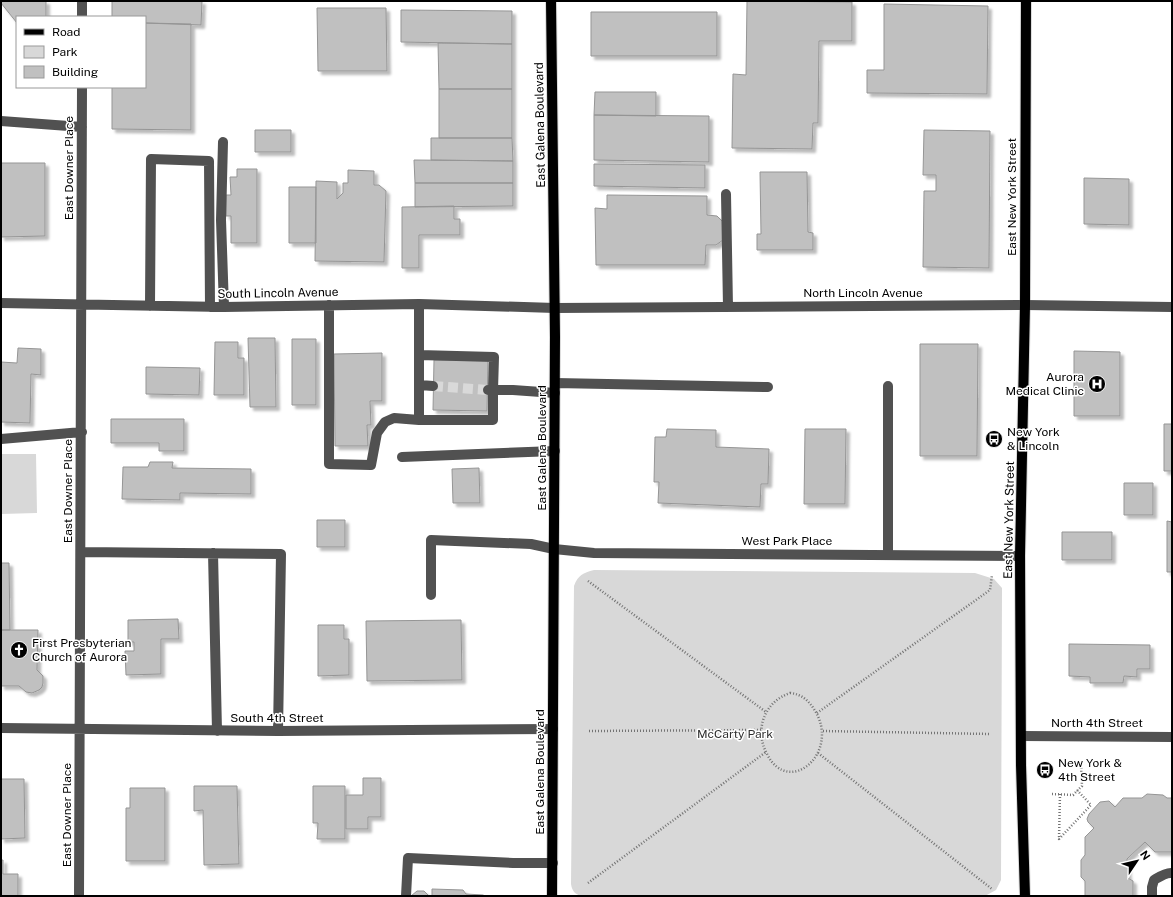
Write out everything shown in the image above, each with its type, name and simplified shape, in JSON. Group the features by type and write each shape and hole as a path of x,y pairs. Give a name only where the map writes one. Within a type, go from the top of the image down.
{"main road":[{"name":"East Galena Boulevard","path":"551,1 555,308 552,896"},
{"name":"East New York Street","path":"1025,896 1021,765 1020,556 1025,305 1026,1"}],"street":[{"path":"82,1 82,16"},
{"name":"East Downer Place","path":"79,896 82,432 82,88"},
{"path":"1,121 82,127"},
{"path":"223,142 221,220 224,307"},
{"path":"150,306 151,159 209,161 210,307"},
{"path":"726,194 728,307"},
{"name":"South Lincoln Avenue","path":"1,303 210,307 419,304 555,308"},
{"path":"419,304 419,420"},
{"path":"329,305 329,464 370,465 378,433 385,422 394,418 419,420 493,420 490,390 494,357 419,355"},
{"name":"North Lincoln Avenue","path":"555,308 1025,305 1172,307"},
{"path":"420,385 433,386"},
{"path":"888,386 888,555"},
{"path":"490,390 555,388 768,387"},
{"path":"1,438 82,432"},
{"path":"402,457 555,451"},
{"name":"West Park Place","path":"431,595 431,540 530,544 554,549 594,553 1020,556"},
{"path":"81,552 281,554 278,732"},
{"path":"212,553 217,731"},
{"name":"South 4th Street","path":"1,728 278,732 553,729"},
{"name":"North 4th Street","path":"1022,736 1172,737"},
{"path":"406,896 408,858 513,864 553,863"},
{"path":"1152,896 1154,880 1160,876 1170,873 1172,874"}],"path":[{"path":"817,713 990,590 992,575"},
{"path":"588,581 766,712"},
{"path":"790,693 801,695 812,705 817,713 822,731 822,739 818,753 812,762 805,767 791,772 779,770 766,752 761,730 762,720 766,712 778,698 790,693"},
{"path":"588,731 761,730"},
{"path":"822,731 990,734"},
{"path":"588,883 766,752"},
{"path":"818,753 992,889"},
{"path":"1052,794 1073,795 1082,786 1081,765"},
{"path":"1060,794 1059,839 1091,805 1077,790"}],"green space":[{"path":"1,454 36,454 37,513 1,514"},
{"name":"McCarty Park","path":"594,570 975,573 994,579 1002,588 1001,880 996,890 985,896 581,896 575,893 571,884 574,586 577,579 581,575"}],"building":[{"path":"1,1 46,1 46,16 16,16 16,22"},
{"path":"112,1 202,1 201,25 146,23 146,16 112,16"},
{"path":"747,1 852,2 852,41 819,41 818,123 813,123 812,149 732,148 733,74 746,75"},
{"path":"884,4 988,6 987,94 867,93 867,70 884,70"},
{"path":"317,8 386,8 387,71 318,71"},
{"path":"401,10 512,11 512,44 401,42"},
{"path":"591,12 717,12 717,56 591,56"},
{"path":"146,23 191,24 191,130 112,129 112,88 146,88"},
{"path":"438,43 512,44 512,89 439,89"},
{"path":"439,89 512,89 512,138 439,138"},
{"path":"595,92 656,92 656,116 594,115"},
{"path":"594,115 709,116 709,162 594,160"},
{"path":"255,130 291,130 291,152 255,152"},
{"path":"924,130 990,131 989,268 923,267 924,191 936,191 936,175 923,175"},
{"path":"431,138 512,138 513,161 431,160"},
{"path":"414,160 513,161 513,183 415,183"},
{"path":"1,163 45,163 45,236 1,237"},
{"path":"594,164 705,165 705,188 594,186"},
{"path":"237,169 257,169 257,243 231,243 231,216 226,216 226,195 231,195 230,177 237,177"},
{"path":"348,170 374,171 374,185 379,185 386,191 384,262 315,261 316,181 337,182 337,199 343,193 343,183 348,183"},
{"path":"760,172 807,172 808,232 813,233 813,250 757,250 757,234 761,234"},
{"path":"1084,178 1129,179 1129,225 1084,224"},
{"path":"415,183 513,183 513,206 415,207"},
{"path":"289,187 316,187 316,243 289,243"},
{"path":"607,195 707,196 707,215 717,216 724,223 723,240 716,245 706,245 705,265 596,265 595,208 607,209"},
{"path":"454,206 454,219 460,219 460,235 419,235 419,268 402,268 402,207"},
{"path":"248,338 275,338 276,407 250,407"},
{"path":"292,339 316,339 316,405 292,405"},
{"path":"215,342 238,342 238,358 244,358 244,395 214,395"},
{"path":"920,344 978,344 977,456 920,456"},
{"path":"18,348 41,349 41,375 31,374 30,423 1,422 1,362 17,363"},
{"name":"Aurora Medical Clinic","path":"1074,351 1120,352 1120,416 1074,416"},
{"path":"382,353 382,401 370,401 371,425 367,425 368,446 335,446 334,354"},
{"path":"434,360 488,360 487,411 433,410"},
{"path":"146,367 200,368 199,395 146,394"},
{"path":"111,419 184,419 184,451 159,451 159,443 111,443"},
{"path":"1164,424 1172,424 1172,471 1164,471"},
{"path":"667,429 716,430 716,447 769,449 768,484 761,484 760,507 658,503 659,482 654,482 655,437 666,437"},
{"path":"805,429 846,429 845,504 804,504"},
{"path":"150,462 173,462 172,468 251,469 251,494 180,493 180,500 122,499 123,467 148,467"},
{"path":"479,468 480,503 453,503 452,469"},
{"path":"1124,483 1153,483 1153,515 1124,515"},
{"path":"317,520 345,520 345,547 317,547"},
{"path":"1167,521 1172,522 1172,572 1167,572"},
{"path":"1062,532 1112,532 1112,560 1062,560"},
{"path":"1,563 9,563 10,630 1,630"},
{"path":"178,619 179,639 161,639 161,674 126,675 125,651 134,651 134,642 128,642 128,620"},
{"path":"461,620 462,680 367,681 366,621"},
{"path":"318,625 344,625 344,639 349,639 349,675 318,676"},
{"name":"First Presbyterian Church of Aurora","path":"1,630 38,630 37,670 43,676 42,687 39,690 32,693 26,692 19,686 1,686"},
{"path":"1069,644 1150,645 1150,669 1137,669 1137,677 1124,676 1123,683 1090,683 1090,677 1069,676"},
{"path":"363,778 381,778 381,817 368,817 368,829 346,829 346,795 363,795"},
{"path":"1,779 24,779 25,838 1,839"},
{"path":"194,786 237,786 239,864 204,865 203,810 194,811"},
{"path":"313,786 345,786 345,839 317,839 318,823 313,823"},
{"path":"130,788 165,788 165,861 126,861 126,808 130,808"},
{"path":"1147,794 1163,795 1167,798 1172,798 1172,852 1155,852 1145,842 1127,859 1128,878 1133,881 1133,896 1085,896 1085,881 1081,877 1081,860 1085,855 1085,837 1094,828 1088,822 1087,819 1089,814 1100,802 1109,801 1115,807 1123,798 1142,798"},
{"path":"1,860 3,860 3,874 18,874 18,896 1,896"},
{"path":"432,889 463,890 466,894 485,896 432,896"},
{"path":"417,891 424,891 429,896 411,896"}],"tunnel":[{"path":"433,386 488,390"}],"place":[{"name":"Aurora Medical Clinic","path":"1097,384"},
{"name":"New York & Lincoln","path":"994,439"},
{"name":"First Presbyterian Church of Aurora","path":"19,650"},
{"name":"New York & 4th Street","path":"1045,770"}]}
